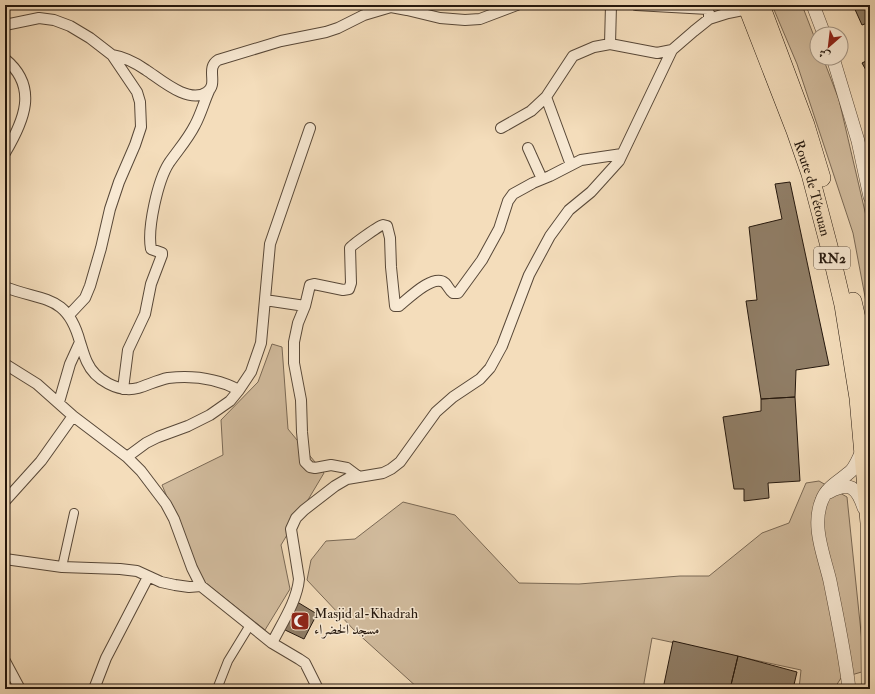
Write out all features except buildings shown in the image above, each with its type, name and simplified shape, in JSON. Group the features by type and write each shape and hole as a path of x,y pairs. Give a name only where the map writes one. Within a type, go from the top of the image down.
{"highway":[{"name":"Route de Tétouan","path":"752,6 806,125 818,162 858,324 870,393"},
{"name":"Route de Tétouan","path":"752,6 820,210 841,298 850,348 858,398 869,523 870,689"}],"street":[{"path":"122,389 128,350 145,314 151,284 162,255 162,253 151,249 150,242 151,227 163,174 196,124 209,91 212,88 213,84 211,72 216,61 281,41 326,32 338,28 364,15 391,7 440,18 465,20 480,19 517,5"},
{"path":"610,44 611,5"},
{"path":"636,5 708,7 709,19"},
{"path":"813,5 821,26"},
{"path":"272,643 287,614 298,587 299,579 291,529 296,518 335,486 348,479 382,473 391,469 400,462 436,412 453,397 480,379 490,368 502,346 529,276 550,236 569,210 603,179 619,161 672,50 709,19 752,6"},
{"path":"5,25 39,18 54,20 70,26 84,34 112,55 137,92 140,102 141,127 110,209 90,286 85,298 69,315"},
{"path":"501,128 531,111 546,97 573,56 594,47 610,44 656,53 672,50"},
{"path":"112,55 128,60 146,70 175,90 194,95 209,91"},
{"path":"5,59 18,72 23,81 26,100 21,122 5,153"},
{"path":"835,66 858,141 870,197"},
{"path":"546,97 571,165"},
{"path":"127,457 146,443 188,426 210,415 230,401 251,372 261,343 270,244 310,128"},
{"path":"528,148 542,179"},
{"path":"360,477 347,468 331,466 312,468 306,462 302,432 301,400 294,363 294,342 298,323 305,306 310,285 314,284 343,290 349,288 351,283 350,248 352,244 362,240 383,224 387,226 390,238 395,306 398,306 429,282 438,281 445,283 453,293 458,293 482,260 499,229 508,201 513,194 581,160 622,154"},
{"path":"5,288 51,302 64,310 69,315 76,329 87,362 93,371 115,387 122,389 137,388 167,378 193,377 215,380 239,390"},
{"path":"265,300 305,306"},
{"path":"59,402 70,364 80,342"},
{"path":"5,364 37,384 74,416 127,457 141,471 166,504 174,519 192,568 201,586 272,643 291,653 305,664 318,689"},
{"path":"5,501 41,461 74,416"},
{"path":"849,689 847,667 818,529 818,517 824,495 851,470 862,451"},
{"path":"824,495 840,487 848,487 853,489 859,495 869,523"},
{"path":"62,567 74,513"},
{"path":"5,559 62,567 137,571 148,577 175,585 189,587 201,586"},
{"path":"94,689 106,658 148,577"},
{"path":"217,689 228,661 250,625"},
{"path":"5,662 20,689"}],"shaded area":[{"path":"772,5 802,5 810,26 809,66 826,66 839,100 870,233 870,323 853,233 797,64"},
{"path":"272,344 282,347 288,429 324,473 281,545 290,589 265,630 202,580 162,485 223,455 221,420 258,382"},
{"path":"819,481 847,497 865,671 841,678 834,689 799,689 801,670 652,638 644,683 645,689 419,689 355,631 307,580 311,560 326,541 355,539 403,502 455,515 519,583 579,584 680,576 709,576 762,533 789,523 806,483"}],"place":[{"name":"Masjid al-Khadrah مسجد الخضراء","path":"300,621"}]}
